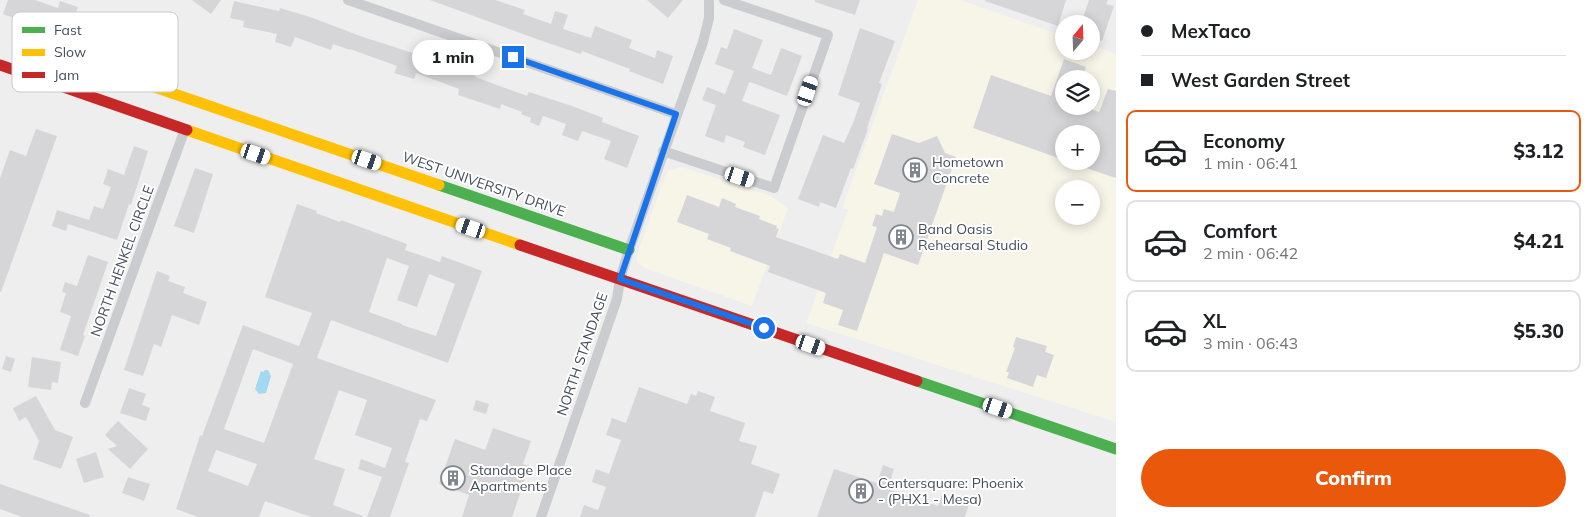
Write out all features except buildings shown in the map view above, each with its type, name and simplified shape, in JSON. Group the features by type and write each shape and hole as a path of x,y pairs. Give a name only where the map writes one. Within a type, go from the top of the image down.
{"main road":[{"path":"0,65 12,69"},
{"path":"78,92 1116,449"},
{"name":"WEST UNIVERSITY DRIVE","path":"169,92 629,250"}],"street":[{"path":"348,0 676,114"},
{"name":"NORTH STANDAGE","path":"541,517 617,299 620,279 629,250 703,42 709,18 709,0"},
{"path":"663,151 774,188 828,35 724,0"},
{"name":"NORTH HENKEL CIRCLE","path":"84,403 185,129"}],"shaded area":[{"path":"918,0 960,0 1055,33 1055,60 1100,60 1100,48 1116,54 1116,422 806,323 848,210 842,208"},
{"path":"682,167 771,196 788,208 752,306 647,269 637,263 637,255 665,176 669,170"}],"water":[{"path":"268,370 271,376 266,393 259,394 255,389 261,371"}],"traffic: fast":[{"path":"439,185 629,250"},
{"path":"917,381 1116,449"}],"traffic: slow":[{"path":"169,92 439,185"},
{"path":"187,130 520,245"}],"traffic: jam":[{"path":"0,65 12,69"},
{"path":"78,92 187,130"},
{"path":"520,245 917,381"}],"place":[{"name":"Hometown Concrete","path":"915,170"},
{"name":"Band Oasis Rehearsal Studio","path":"901,237"},
{"name":"Standage Place Apartments","path":"453,478"},
{"name":"Centersquare: Phoenix - (PHX1 - Mesa)","path":"861,491"}],"route":[{"path":"513,57 676,114 620,279 764,328"}]}
